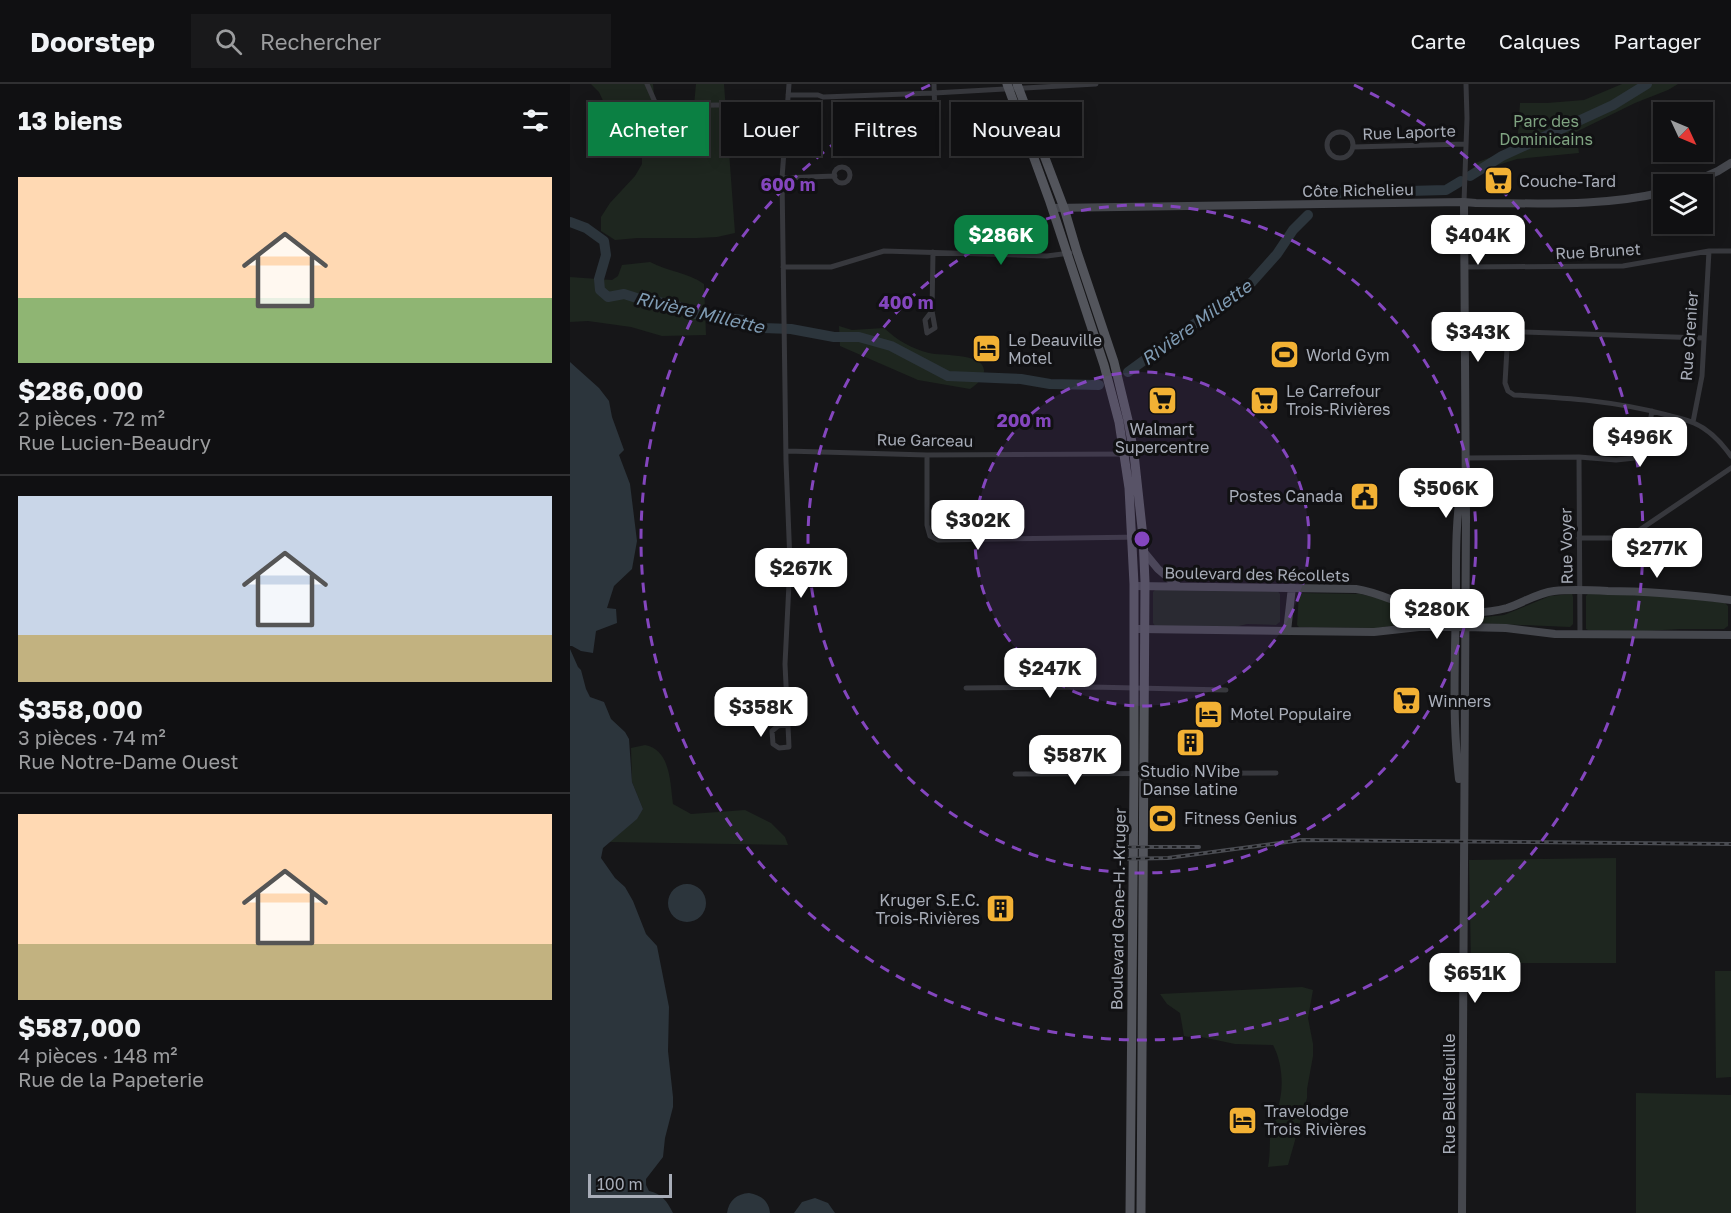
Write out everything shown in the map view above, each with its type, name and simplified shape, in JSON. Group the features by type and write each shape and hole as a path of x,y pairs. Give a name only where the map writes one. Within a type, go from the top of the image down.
{"main road":[{"name":"Boulevard Gene-H.-Kruger","path":"1013,86 1064,208 1072,253 1129,454 1143,537 1145,774 1141,1213"},
{"name":"Boulevard Gene-H.-Kruger","path":"1013,86 1052,208 1072,253"},
{"name":"Boulevard Gene-H.-Kruger","path":"1129,454 1134,586 1130,1213"}],"street":[{"path":"647,84 655,102 660,106 721,105"},
{"path":"787,102 789,84"},
{"path":"934,84 934,102"},
{"path":"788,95 823,97 934,93 1013,86 1096,84"},
{"name":"Rue Bellefeuille","path":"1461,1213 1466,84"},
{"name":"Rue Laporte","path":"1341,132 1349,135 1353,147 1349,155 1336,158 1329,153 1326,145 1333,134 1341,132"},
{"name":"Rue Laporte","path":"1353,147 1466,144"},
{"path":"783,156 783,267 790,563 785,664 788,724 789,747 779,748 773,744 772,731 777,726 788,724"},
{"path":"1711,174 1731,163"},
{"path":"782,178 835,176"},
{"name":"Côte Richelieu","path":"1052,208 1596,202 1653,194"},
{"path":"783,267 831,267 884,251 1047,256 1072,253"},
{"name":"Rue Brunet","path":"1465,267 1623,266 1709,251 1731,251"},
{"name":"Rue Grenier","path":"1693,422 1702,376 1709,251"},
{"path":"932,311 933,252"},
{"path":"1465,330 1703,338"},
{"path":"1508,332 1505,383 1508,391 1514,395 1593,400 1652,411 1693,422 1721,442 1731,456"},
{"path":"1466,461 1579,457 1635,458 1646,444 1652,411"},
{"name":"Rue Garceau","path":"787,450 927,455 1129,454"},
{"path":"927,455 927,525 930,536 938,540 1143,537"},
{"name":"Rue Voyer","path":"1579,457 1580,634"},
{"name":"Rue Bellefeuille","path":"1463,795 1460,781 1454,688 1454,627 1457,530 1460,491 1466,461"},
{"path":"1579,538 1620,538 1635,533 1731,468"},
{"path":"1144,552 1158,569 1178,586"},
{"name":"Boulevard des Récollets","path":"1134,586 1359,589 1376,593 1419,610 1455,612 1502,609 1546,592 1580,590 1659,592 1731,600"},
{"path":"1287,631 1292,587"},
{"path":"1134,629 1377,632 1419,627 1465,627 1506,628 1540,633 1731,635"},
{"path":"966,688 1226,690"},
{"path":"1015,774 1276,773"}],"green space":[{"path":"591,84 653,84 655,102 604,102 599,92"},
{"path":"696,84 724,84 725,102 721,102 721,156 729,156 735,233 717,237 615,240 601,231 601,217 610,203 635,176 642,164 642,156 709,156 709,102 694,102"},
{"name":"Parc des Dominicains","path":"1622,84 1678,84 1576,132 1579,153 1517,159 1479,171 1475,163 1517,148 1520,103 1584,100"},
{"path":"650,262 704,284 706,335 662,336 631,327 588,321 570,322 570,277 612,280 618,276 622,265"},
{"path":"839,326 852,330 884,328 917,349 935,354 970,358 982,365 984,371 982,377 970,389 918,380 840,346"},
{"path":"1155,590 1277,590 1280,594 1280,622 1276,625 1247,624 1235,627 1155,626 1153,623 1153,592"},
{"path":"1299,593 1361,594 1385,600 1417,613 1445,616 1429,616 1428,619 1445,621 1422,621 1377,628 1299,627 1297,625"},
{"path":"1572,594 1573,624 1570,627 1476,623 1476,618 1504,615 1550,596"},
{"path":"1588,594 1671,596 1725,603 1728,606 1728,626 1724,629 1588,630 1586,629 1586,596"},
{"path":"645,745 660,753 668,768 673,804 691,814 745,810 771,823 785,837 788,845 609,842 636,819 643,809 632,782 631,748"},
{"path":"1616,858 1616,963 1471,963 1469,860"},
{"path":"1715,971 1731,971 1731,1077 1716,1078"},
{"path":"1302,987 1313,990 1308,1018 1313,1056 1307,1098 1288,1165 1268,1167 1271,1120 1278,1106 1281,1089 1280,1066 1273,1045 1235,1044 1192,1035 1184,1036 1180,1013 1167,1004 1160,994"},
{"path":"1636,1093 1731,1095 1731,1213 1636,1213"}],"shaded area":[{"path":"570,362 599,388 609,401 612,417 624,450 619,455 630,484 637,541 632,569 614,586 607,608 616,609 617,623 596,631 593,653 570,646"},
{"path":"570,649 581,670 590,697 604,702 611,719 629,739 632,782 643,809 637,819 603,848 601,858 615,878 625,887 646,934 657,946 669,1007 668,1051 673,1107 663,1157 646,1179 646,1185 649,1191 664,1199 673,1213 570,1213"},
{"path":"687,884 701,889 706,903 701,917 687,922 673,917 668,903 673,889"},
{"path":"749,1193 764,1199 770,1213 727,1213 734,1198"},
{"path":"815,1198 828,1203 835,1213 794,1213 802,1202"}],"waterway":[{"name":"Rivière Millette","path":"1470,176 1502,156 1613,105 1647,84"},
{"name":"Rivière Millette","path":"1332,193 1446,190 1461,181"},
{"name":"Rivière Millette","path":"1128,372 1252,282 1277,254 1293,230 1308,215"},
{"name":"Rivière Millette","path":"570,222 586,228 604,241 606,255 599,279 600,290 608,297 624,294 681,307 689,313 743,320 763,328 791,329 834,337 859,337 891,346 948,376 1021,379 1050,384 1099,385"}],"railway":[{"path":"1118,859 1168,858 1302,840 1731,844"},
{"path":"1118,847 1199,847"}],"place":[{"name":"Couche-Tard","path":"1498,181"},
{"name":"Le Deauville Motel","path":"987,349"},
{"name":"World Gym","path":"1285,355"},
{"name":"Le Carrefour Trois-Rivières","path":"1265,400"},
{"name":"Walmart Supercentre","path":"1162,401"},
{"name":"Postes Canada","path":"1364,496"},
{"name":"Winners","path":"1407,701"},
{"name":"Motel Populaire","path":"1209,714"},
{"name":"Studio NVibe Danse latine","path":"1190,743"},
{"name":"Fitness Genius","path":"1163,818"},
{"name":"Kruger S.E.C. Trois-Rivières","path":"1001,909"},
{"name":"Travelodge Trois Rivières","path":"1243,1120"}]}
